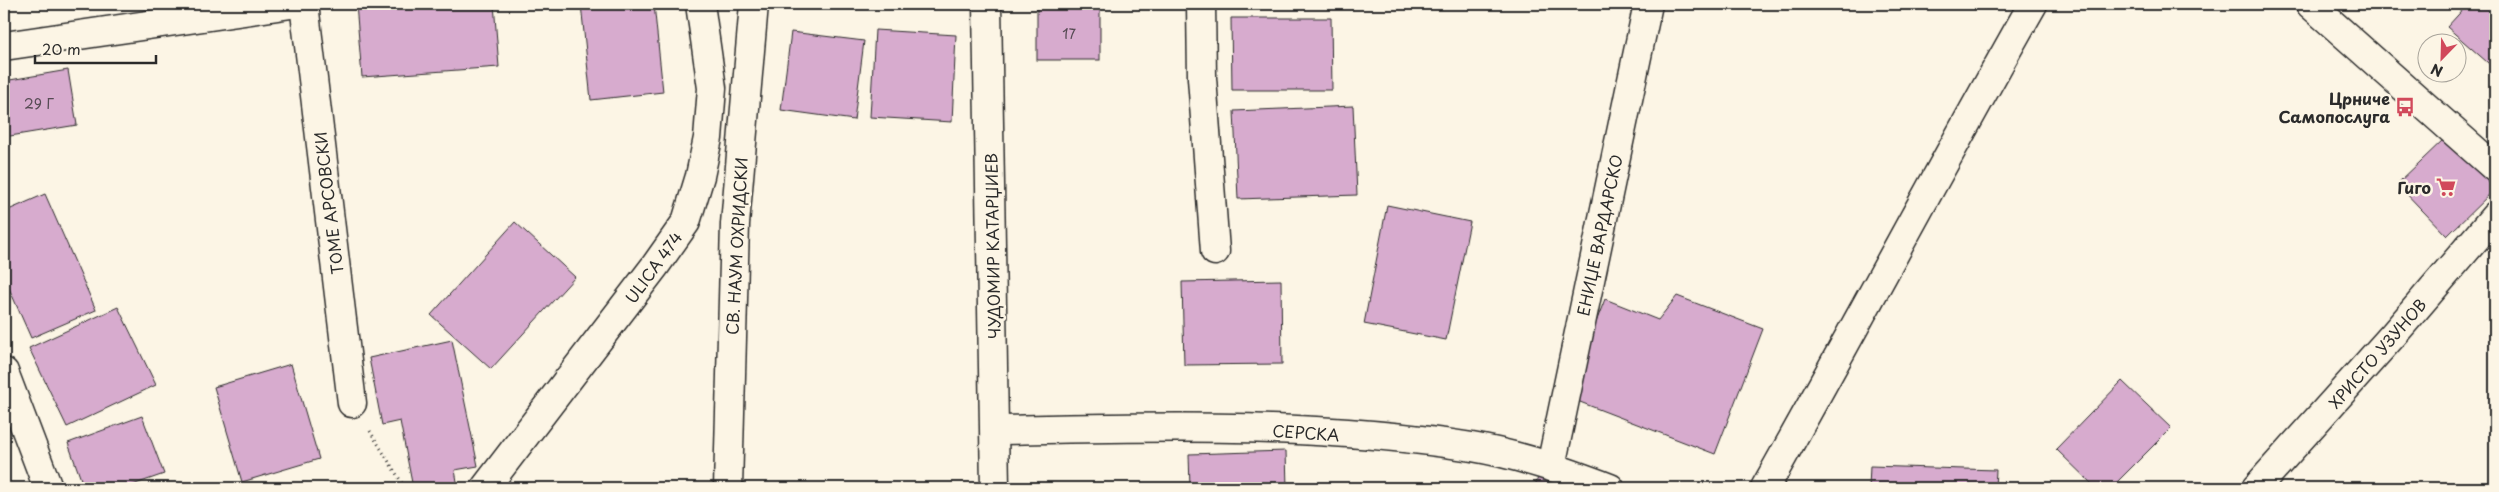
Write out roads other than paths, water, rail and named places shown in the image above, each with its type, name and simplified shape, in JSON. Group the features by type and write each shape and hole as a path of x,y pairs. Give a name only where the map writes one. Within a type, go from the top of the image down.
{"street":[{"path":"4,46 291,4"},
{"name":"ТОМЕ АРСОВСКИ","path":"304,4 352,403"},
{"name":"ULICA 474","path":"484,488 655,266 686,222 700,176 708,138 712,88 700,4"},
{"name":"СВ. НАУМ ОХРИДСКИ","path":"728,488 735,224 754,4"},
{"name":"ЧУДОМИР КАТАРЏИЕВ","path":"987,4 996,430 995,488"},
{"path":"1201,4 1202,78 1215,251"},
{"name":"ЕНИЏЕ ВАРДАРСКО","path":"1551,466 1648,4"},
{"path":"1765,488 1837,361 1935,176 2033,4"},
{"path":"2310,4 2495,168"},
{"name":"ХРИСТО УЗУНОВ","path":"2256,488 2394,334 2495,216"},
{"path":"4,372 48,488"},
{"name":"СЕРСКА","path":"996,430 1140,427 1264,429 1359,435 1473,447 1551,466 1610,488"}],"place":[{"name":"Црниче Самопослуга","path":"2405,107"},
{"name":"Гиго","path":"2446,187"}]}
